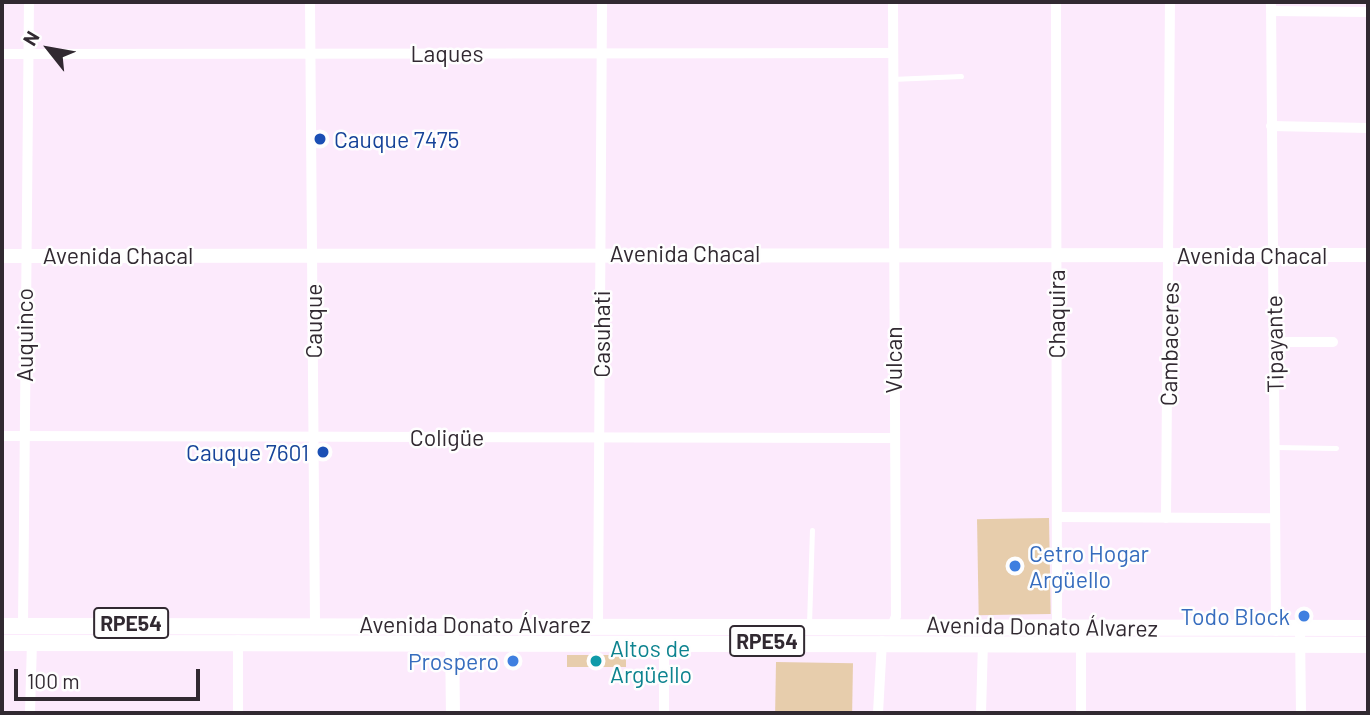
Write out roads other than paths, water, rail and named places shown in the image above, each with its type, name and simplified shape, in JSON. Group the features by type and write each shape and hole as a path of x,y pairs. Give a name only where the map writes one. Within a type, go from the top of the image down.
{"main road":[{"name":"Avenida Chacal","path":"2,256 894,252 1368,255"},
{"name":"Avenida Donato Álvarez","path":"2,626 315,623 664,641 1082,643 1300,637 1368,645"},
{"name":"Avenida Donato Álvarez","path":"2,643 316,640 598,624 1081,626 1276,637"},
{"name":"Avenida Donato Álvarez","path":"1300,637 1368,628"},
{"path":"452,632 453,713"}],"street":[{"name":"Auquinco","path":"23,625 24,256 29,2"},
{"name":"Cauque","path":"310,2 316,640"},
{"name":"Casuhati","path":"598,624 602,2"},
{"name":"Vulcan","path":"893,2 894,624"},
{"name":"Chaquira","path":"1056,2 1057,626"},
{"name":"Cambaceres","path":"1166,518 1170,2"},
{"path":"1271,6 1368,12"},
{"name":"Tipayante","path":"1271,6 1276,637"},
{"name":"Laques","path":"2,54 892,53"},
{"path":"1271,126 1368,128"},
{"path":"1274,342 1333,342"},
{"name":"Coligüe","path":"2,436 893,438"},
{"path":"1057,517 1275,518"},
{"path":"878,713 881,642 894,624"},
{"path":"1081,626 1081,713"},
{"path":"1300,637 1301,713"},
{"path":"238,640 238,713"},
{"path":"664,641 664,713"},
{"path":"981,713 983,642"},
{"path":"30,713 32,643"}],"lane":[{"path":"892,79 961,76"},
{"path":"1275,447 1336,448"},
{"path":"809,624 812,530"}],"place":[{"name":"Cauque 7475","path":"320,139"},
{"name":"Cauque 7601","path":"323,452"},
{"name":"Cetro Hogar Argüello","path":"1015,566"},
{"name":"Todo Block","path":"1304,616"},
{"name":"Prospero","path":"513,661"},
{"name":"Altos de Argüello","path":"596,661"}]}
